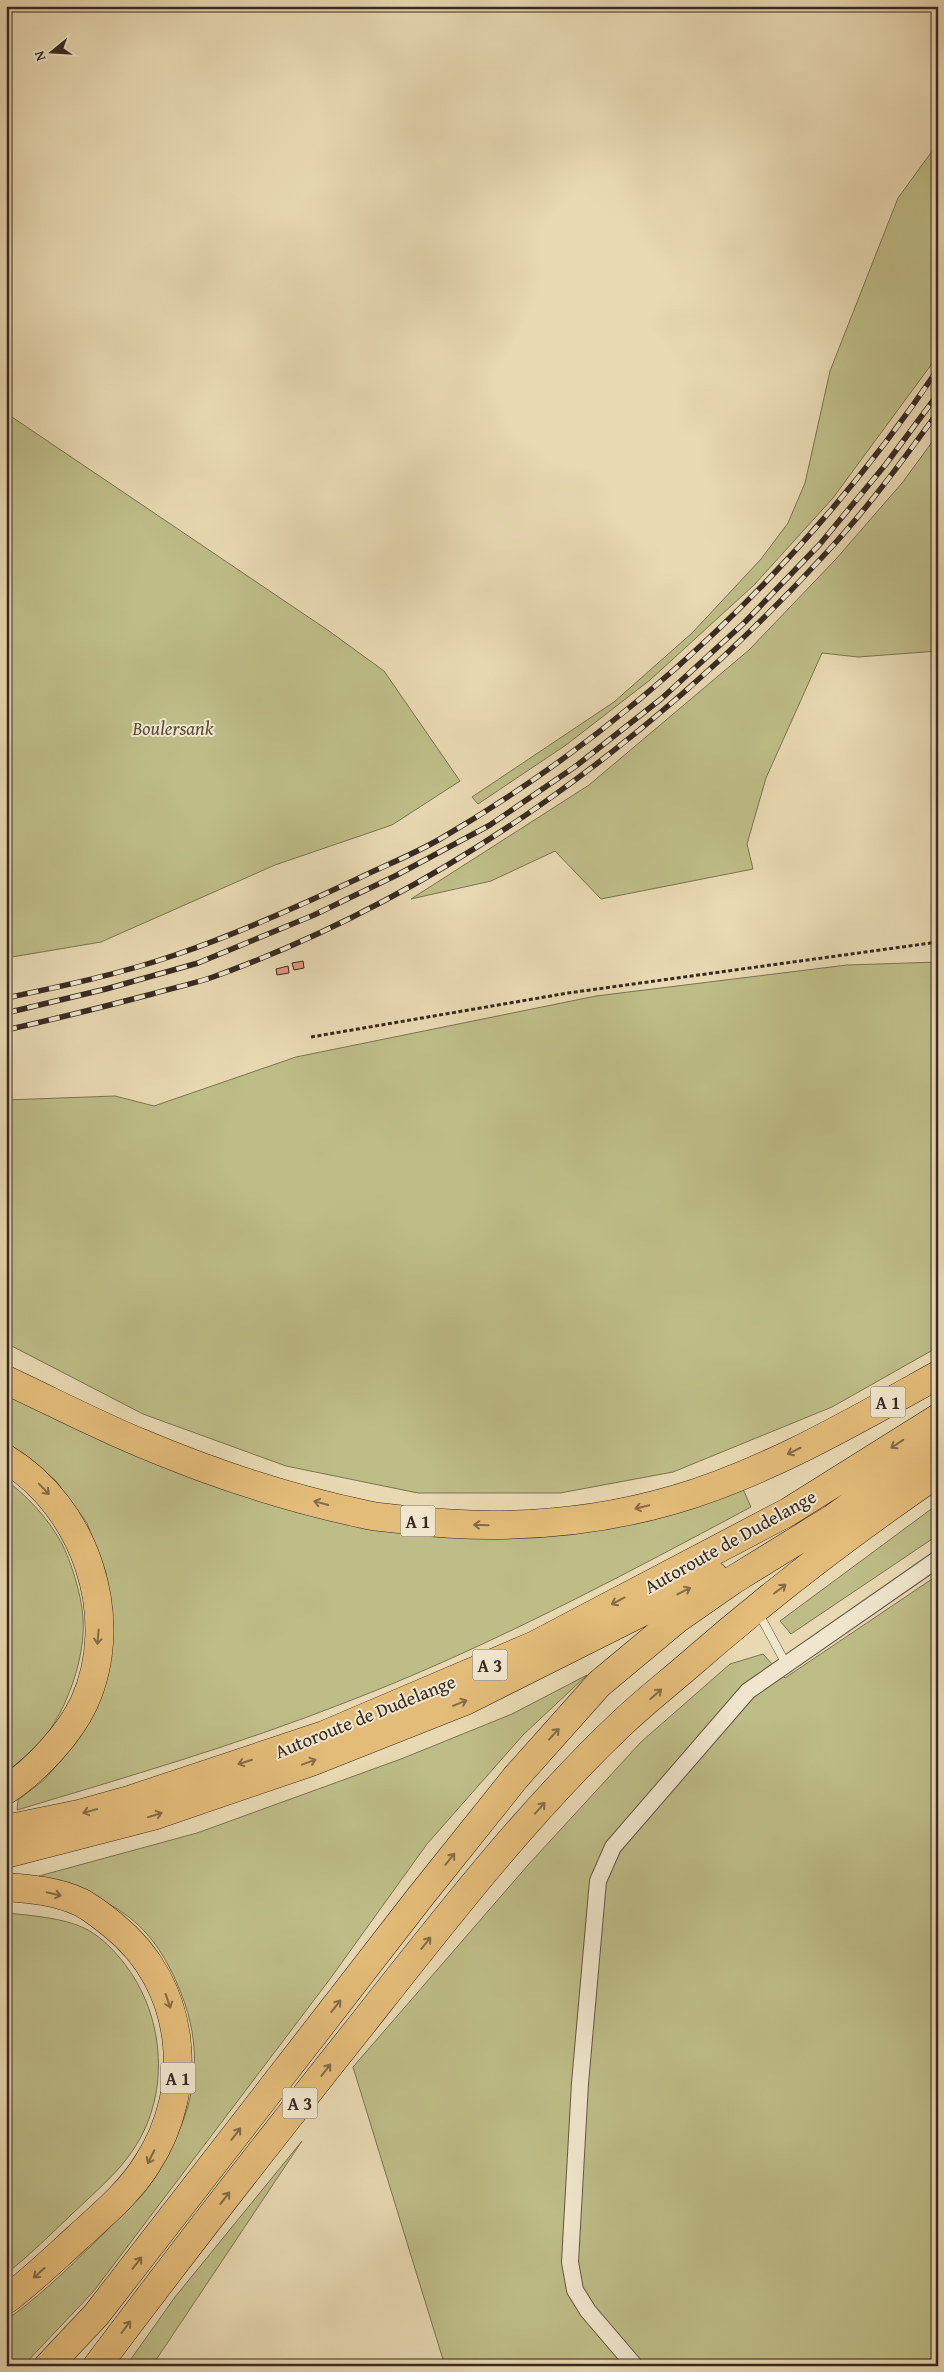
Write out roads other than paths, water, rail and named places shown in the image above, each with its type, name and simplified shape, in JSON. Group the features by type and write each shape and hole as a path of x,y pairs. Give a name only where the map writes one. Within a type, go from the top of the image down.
{"highway":[{"name":"A 1","path":"6,1380 140,1443 208,1470 282,1493 365,1515 437,1523 509,1526 579,1520 673,1500 724,1482 790,1453 938,1375"},
{"name":"Autoroute de Dudelange","path":"6,1829 79,1814 129,1800 315,1738 526,1649 788,1512 938,1418"},
{"name":"Autoroute de Dudelange","path":"6,1854 153,1816 311,1762 465,1701 727,1569 938,1446"},
{"path":"6,1459 45,1489 74,1529 93,1575 99,1622 96,1664 84,1703 39,1764 6,1790"},
{"name":"A 3","path":"48,2366 96,2315 420,1897 516,1777 599,1684 676,1619 733,1580 832,1519 903,1468"},
{"name":"A 3","path":"97,2366 190,2242 507,1844 622,1723 756,1607 884,1510 938,1473"},
{"name":"A 1","path":"6,1887 58,1894 81,1903 99,1914 138,1947 150,1964 168,1998 178,2038 176,2096 164,2131 148,2164 107,2210 6,2300"}],"street":[{"path":"636,2366 588,2311 575,2290 570,2262 580,2082 598,1881 613,1846 748,1691 785,1662 938,1559"}],"lane":[{"path":"756,1607 785,1662"}],"railway":[{"path":"6,998 112,974 154,962 244,929 420,850 513,793 584,743 651,689 716,632 777,571 834,506 888,439 938,369"},
{"path":"6,1013 106,989 198,963 314,915 397,875 490,825 576,766 661,699 744,623 820,544 886,464 938,394"},
{"path":"6,1030 213,977 300,942 384,901 466,854 545,802 621,745 693,684 762,620 856,519 938,412"}],"park label":[{"name":"Boulersank","path":"173,728"}]}
